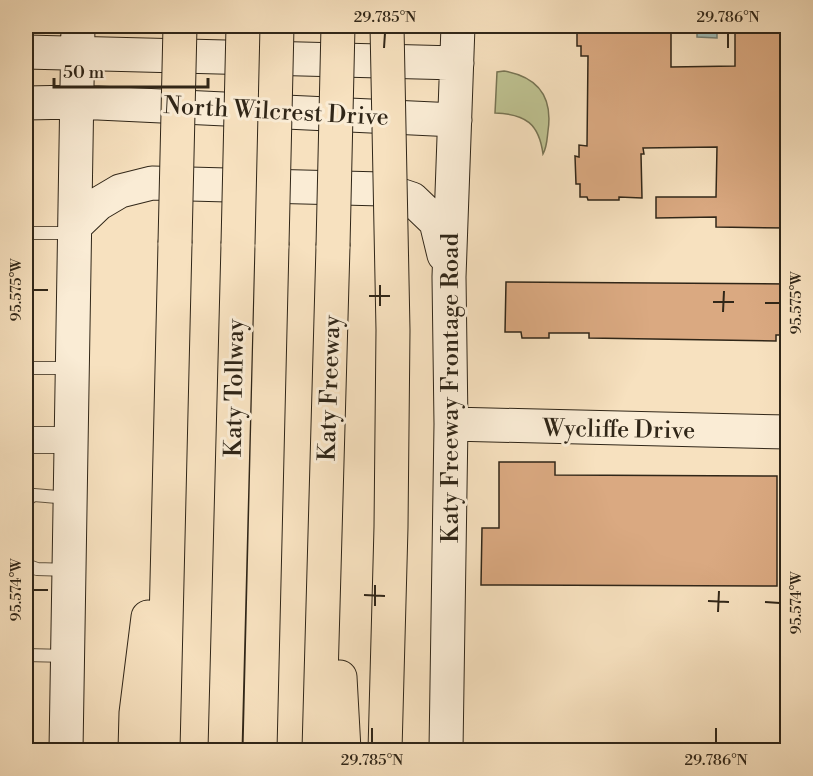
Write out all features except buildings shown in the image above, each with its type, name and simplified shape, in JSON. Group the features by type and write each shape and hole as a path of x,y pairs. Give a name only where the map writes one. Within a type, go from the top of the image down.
{"highway":[{"path":"164,750 180,26"},
{"name":"Katy Tollway","path":"225,750 243,26"},
{"name":"Katy Tollway","path":"260,750 277,26"},
{"name":"Katy Freeway","path":"319,750 338,26"},
{"path":"385,750 392,505 393,341 387,26"},
{"path":"135,750 136,713 171,418"},
{"path":"327,458 344,750"}],"main road":[{"name":"Katy Freeway Frontage Road","path":"446,750 451,424 449,277 458,26"},
{"name":"North Wilcrest Drive","path":"26,52 78,39 457,63"},
{"path":"66,750 78,39"},
{"name":"North Wilcrest Drive","path":"26,103 77,102 454,120"},
{"path":"75,230 98,204 120,191 152,183 382,189 412,199 436,222 449,277"},
{"name":"Wycliffe Drive","path":"451,424 788,432"}],"street":[{"path":"26,440 72,440"}],"lane":[{"path":"26,233 75,230"},
{"path":"26,368 72,368"},
{"path":"26,500 34,495 70,498"},
{"path":"26,565 37,569 69,570"},
{"path":"26,655 68,656"}],"green space":[{"path":"504,71 526,78 541,90 548,108 549,119 547,143 543,154 538,135 529,123 515,116 495,113 497,72"}],"water":[{"path":"697,26 717,26 717,38 697,37"}]}
